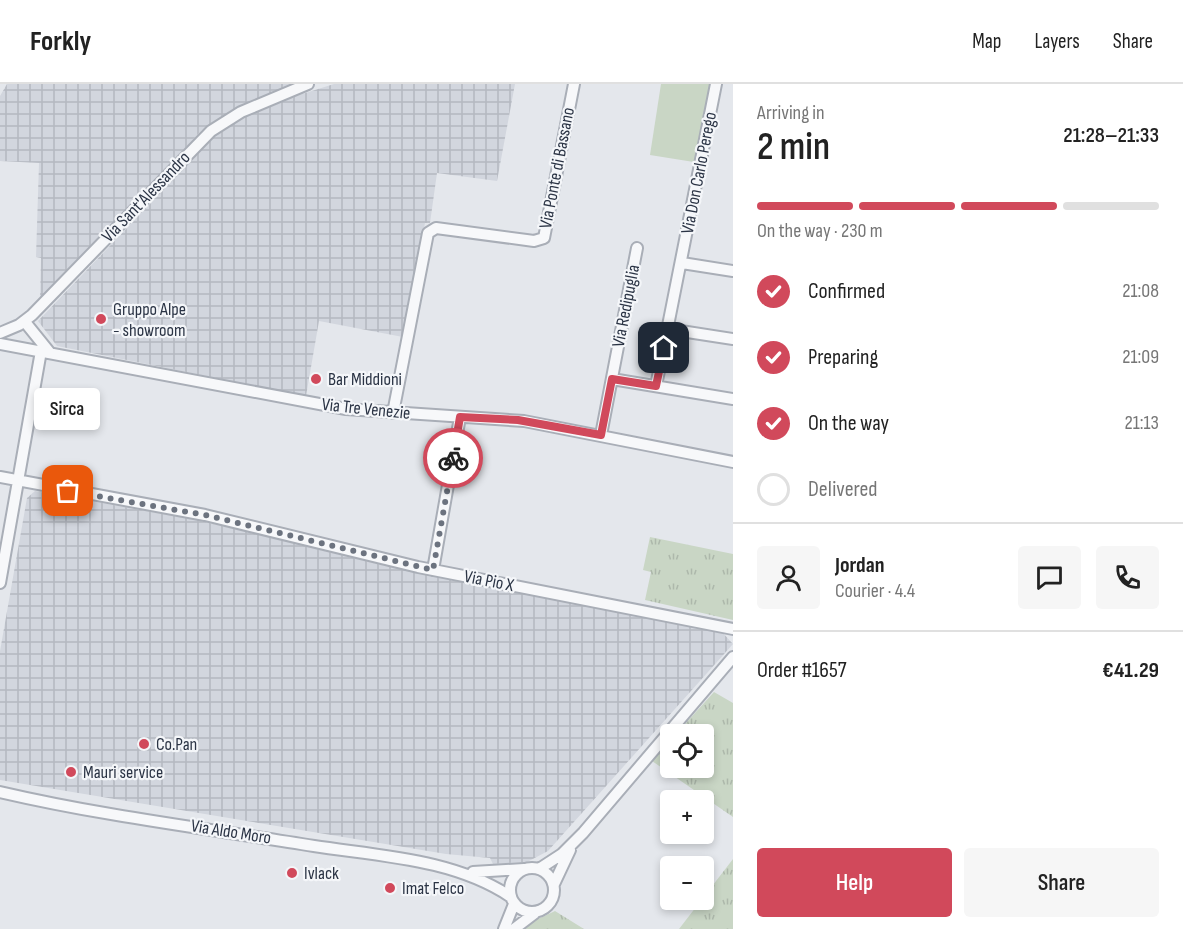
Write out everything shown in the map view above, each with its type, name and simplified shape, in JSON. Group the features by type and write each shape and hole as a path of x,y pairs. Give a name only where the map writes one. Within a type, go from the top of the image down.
{"street":[{"name":"Via Sant'Alessandro","path":"0,333 22,323 211,131 234,115 308,84"},
{"name":"Via Ponte di Bassano","path":"393,413 426,235 430,230 436,228 534,241 544,238 574,84"},
{"name":"Via Don Carlo Perego","path":"656,386 716,84"},
{"name":"Via Redipuglia","path":"601,435 637,248"},
{"path":"682,263 733,271"},
{"path":"22,323 17,337 25,349"},
{"path":"0,583 18,480 46,352 22,323"},
{"path":"668,329 733,339"},
{"name":"Via Tre Venezie","path":"0,344 346,409 518,420 733,462"},
{"path":"612,379 733,399"},
{"path":"433,570 460,417"},
{"name":"Via Pio X","path":"0,477 205,515 433,570 733,629"},
{"path":"539,869 559,856 583,833 733,657"},
{"name":"Via Aldo Moro","path":"0,792 417,862 484,880 513,901"},
{"path":"514,929 535,913 549,906 554,896 554,884 563,863 583,833"},
{"path":"504,929 513,901 512,879 524,869 539,869 548,874 554,884"},
{"name":"Via Aldo Moro","path":"462,873 524,869"},
{"path":"513,901 520,909 535,913"}],"shaded area":[{"path":"7,84 303,84 230,112 202,130 40,301 41,258 36,257 39,163 0,161 0,96"},
{"path":"334,84 515,84 497,181 437,173 430,223 425,223 403,337 319,321 306,396 57,346 38,321 214,137 238,120 299,95"},
{"path":"35,491 197,520 386,566 722,632 733,644 548,851 527,862 493,864 490,858 446,854 0,780 0,651 27,498"}],"green space":[{"path":"661,84 714,84 700,163 650,155"},
{"path":"650,537 733,554 733,620 645,600 651,572 643,570"},
{"path":"714,692 733,703 733,817 714,804 714,790 694,790 677,778 714,778 714,724 685,724"},
{"path":"660,752 660,767 652,761"},
{"path":"733,859 733,929 679,929 694,910 714,910 714,884"},
{"path":"555,911 584,929 520,929 523,926"}],"way so far":[{"path":"68,491 205,515 433,570 453,458"}],"place":[{"name":"Gruppo Alpe - showroom","path":"101,319"},
{"name":"Bar Middioni","path":"316,379"},
{"name":"Sirca","path":"68,491"},
{"name":"Co.Pan","path":"144,744"},
{"name":"Mauri service","path":"71,772"},
{"name":"Ivlack","path":"292,873"},
{"name":"Imat Felco","path":"390,888"}],"route":[{"path":"453,458 460,417 518,420 601,435 612,379 656,386 664,348"}]}
